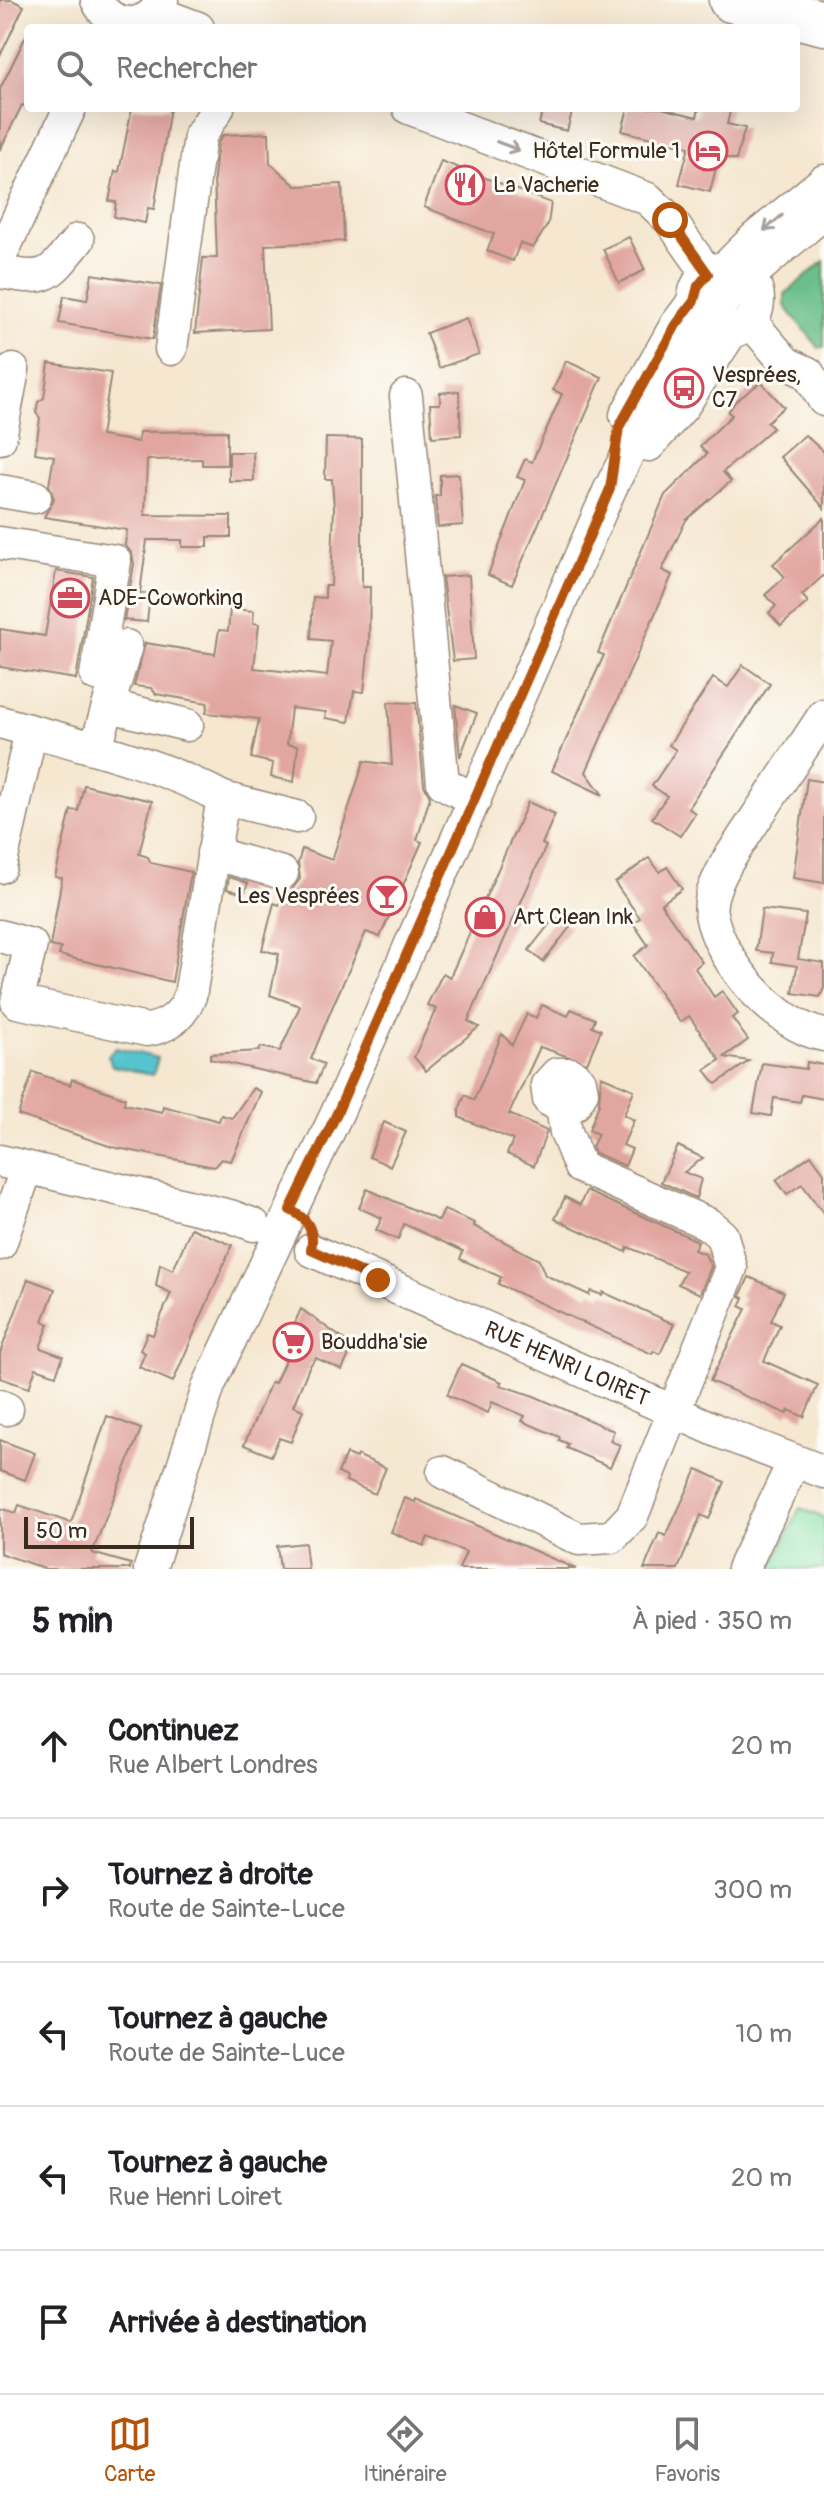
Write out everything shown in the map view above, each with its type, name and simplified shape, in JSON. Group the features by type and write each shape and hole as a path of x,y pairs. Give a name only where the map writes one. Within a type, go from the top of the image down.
{"highway":[{"path":"731,0 824,23"}],"street":[{"path":"96,0 105,13 117,22 148,15 183,24"},
{"path":"96,0 96,24"},
{"path":"0,257 68,112"},
{"path":"171,349 200,136 215,112"},
{"path":"420,112 648,199 670,220 728,300 786,363 819,380"},
{"path":"610,489 683,406 755,238 824,181"},
{"path":"728,300 824,213"},
{"path":"0,272 35,279 55,268 78,240"},
{"path":"150,1569 209,1385 338,1111 610,489 619,427 676,325 728,300 824,240"},
{"path":"0,438 13,370"},
{"path":"406,396 443,783 475,800"},
{"path":"0,491 35,497"},
{"path":"0,543 115,561 96,675"},
{"path":"96,747 126,646"},
{"path":"110,706 187,725"},
{"path":"824,715 727,862 715,886 710,912 721,943 766,1004 789,1023 824,1035"},
{"path":"0,722 96,747 186,778 223,798 297,817"},
{"path":"0,867 31,731"},
{"path":"0,936 31,945 17,1002 147,1030 157,1029 177,1018 190,996 223,798"},
{"path":"213,853 282,873"},
{"path":"443,1472 579,1539 612,1537 632,1516 731,1268 729,1251 722,1236 708,1224 580,1167 566,1132 562,1107"},
{"path":"0,1244 13,1165 230,1216 254,1225"},
{"path":"272,1210 290,1210 299,1214 311,1230 311,1250 307,1259 291,1270 264,1266 250,1243 254,1225 272,1210"},
{"name":"RUE HENRI LOIRET","path":"311,1250 675,1411 824,1472"},
{"path":"743,1569 794,1461"}],"green space":[{"path":"824,261 824,347 819,348 785,306 785,294"},
{"path":"800,1508 824,1518 824,1569 771,1569"}],"water":[{"path":"116,1048 158,1058 153,1075 112,1066 108,1055"}],"building":[{"path":"0,0 12,0 24,6 0,56"},
{"path":"24,40 24,106 0,150 0,89"},
{"path":"131,112 169,112 154,209 148,208 145,223 114,217 116,202 109,201 115,171 119,172"},
{"path":"542,112 572,112 567,131 539,124"},
{"name":"Hôtel Formule 1","path":"627,112 677,112 697,117 698,112 730,112 727,124 745,128 736,160 719,156 710,192 679,184 689,147 622,131"},
{"path":"269,133 270,163 296,186 342,184 344,241 265,245 269,329 195,333 203,258 217,258 214,177 218,143 223,135"},
{"path":"441,161 551,203 548,224 533,248 520,243 513,261 487,251 494,234 424,207"},
{"path":"629,237 645,270 619,283 603,249"},
{"path":"92,274 161,285 153,339 59,323 64,296 87,300"},
{"path":"466,318 479,354 439,368 426,333"},
{"path":"566,361 602,377 512,585 488,575 525,480 517,477 525,459 532,462 562,394 553,390"},
{"path":"49,363 111,373 101,436 138,442 139,432 227,431 227,465 202,465 202,459 147,460 145,515 231,516 231,537 208,537 208,547 182,547 182,540 147,540 140,593 150,594 147,622 124,620 134,564 132,554 125,545 127,530 44,517 54,499 49,485 54,456 35,453 40,418 36,413 38,402 44,398"},
{"path":"761,382 784,407 767,422 773,428 723,472 731,481 686,520 662,570 672,575 586,772 603,795 552,771 604,655 598,653 665,495 707,454 700,446 732,415 728,412 735,402"},
{"path":"459,391 461,435 432,437 430,404 440,404 440,393"},
{"path":"805,435 824,452 824,508 780,457"},
{"path":"326,438 362,439 362,587 370,587 369,643 364,692 354,691 349,722 325,718 326,712 291,708 287,744 298,746 294,782 271,777 273,763 251,758 259,719 206,713 208,703 156,694 151,688 134,686 145,643 215,654 219,630 228,631 230,609 254,611 253,623 259,624 254,668 327,676 331,641 311,639 313,597 325,598 325,586 331,586 334,508 332,479 325,479"},
{"path":"229,452 253,452 254,481 229,481"},
{"path":"459,474 463,525 438,527 435,496 440,496 440,475"},
{"path":"824,518 824,575 802,595 808,602 781,626 769,613 776,606 765,595 785,577 773,564"},
{"name":"ADE-Coworking","path":"56,571 93,577 76,679 0,667 0,629 45,636"},
{"path":"469,575 474,659 453,661 442,577"},
{"path":"743,665 770,684 688,808 695,813 680,836 652,818 667,796 652,786 676,750 669,745 713,678 728,687"},
{"path":"388,702 416,703 424,785 430,797 417,840 422,842 380,937 366,932 334,1003 311,1059 324,1064 316,1083 210,1059 210,1054 259,1051 261,1047 280,1051 300,1006 270,995 279,954 262,950 274,903 279,905 284,892 289,893 300,879 298,863 302,849 332,860 364,761 392,765"},
{"path":"455,705 477,713 460,757"},
{"path":"807,779 824,782 824,883 793,878"},
{"path":"84,785 152,801 139,854 148,857 151,863 191,872 172,982 59,955 61,948 50,946 62,878 55,877 71,810 78,811"},
{"path":"528,802 555,814 542,844 546,846 468,1021 479,1027 426,1071 414,1057 436,1009 427,1005 443,973 450,977"},
{"path":"649,858 660,872 667,867 682,889 661,904 702,962 695,968 714,997 722,991 738,1014 732,1018 748,1040 724,1057 749,1061 716,1084 705,1070 720,1060 689,1016 680,1022 634,956 648,945 633,923 640,918 615,883"},
{"path":"229,877 248,883 244,894 227,889"},
{"path":"762,909 806,914 798,959 824,963 824,988 820,997 793,993 797,966 772,962 773,953 756,951"},
{"path":"555,917 570,927 543,962 529,950"},
{"path":"542,1005 568,1016 571,1009 595,1019 592,1026 601,1030 587,1063 540,1047 509,1114 547,1131 534,1166 507,1154 513,1140 459,1117 459,1110 465,1095 474,1100 502,1034 512,1045 527,1014 536,1018"},
{"path":"807,1062 824,1065 824,1099 802,1095 800,1102 774,1098 771,1116 753,1113 762,1063 806,1069"},
{"path":"33,1072 70,1085 72,1079 125,1098 124,1104 162,1112 163,1106 219,1121 221,1115 232,1118 253,1088 261,1092 231,1161 221,1159 214,1167 112,1147 18,1115"},
{"path":"601,1076 634,1090 624,1115 634,1120 623,1145 632,1149 625,1166 595,1153 592,1147 598,1134 589,1130 599,1104"},
{"path":"384,1122 406,1132 390,1166 369,1157"},
{"path":"678,1146 703,1158 684,1172 701,1179 696,1198 661,1182"},
{"path":"811,1155 824,1173 824,1214 802,1184 787,1194 776,1180"},
{"path":"367,1189 439,1221 444,1210 475,1223 474,1226 539,1260 545,1275 589,1295 591,1291 602,1295 603,1292 674,1324 660,1354 653,1351 652,1354 498,1284 501,1277 460,1259 463,1251 404,1224 398,1240 376,1230 382,1218 359,1208"},
{"path":"586,1191 698,1241 694,1250 705,1254 711,1267 700,1294 678,1284 685,1271 628,1247 626,1252 555,1219 565,1197 580,1205"},
{"path":"191,1228 232,1245 173,1382 139,1367 145,1353 140,1350 147,1333 153,1335 171,1293 156,1286 160,1264 173,1270"},
{"path":"749,1277 784,1292 771,1321 780,1325 764,1361 818,1385 804,1417 789,1410 787,1414 710,1381 746,1309 740,1306 744,1298 740,1296"},
{"path":"28,1279 55,1289 43,1321 49,1324 40,1348 63,1356 56,1375 36,1368 29,1388 0,1378 0,1353"},
{"path":"301,1309 353,1346 342,1370 316,1358 309,1367 293,1406 303,1410 291,1442 279,1438 271,1456 244,1445 271,1382 275,1383 290,1349 286,1342"},
{"path":"461,1364 502,1382 500,1385 534,1396 614,1431 610,1441 620,1445 610,1467 566,1448 568,1444 559,1440 560,1437 522,1421 525,1416 492,1402 488,1413 447,1395"},
{"path":"107,1416 141,1429 92,1553 131,1564 130,1569 45,1569 0,1553 0,1508 16,1513 19,1505 71,1523"},
{"path":"0,1440 35,1453 25,1480 0,1471"},
{"path":"346,1454 356,1458 357,1455 386,1468 375,1494 346,1481 347,1477 338,1473"},
{"path":"697,1469 725,1482 709,1519 701,1515 678,1569 644,1569 659,1533 666,1536"},
{"path":"405,1498 415,1502 416,1499 576,1569 459,1569 466,1552 428,1537 424,1546 391,1532"},
{"path":"305,1543 308,1569 280,1569 277,1546"}],"place":[{"name":"Hôtel Formule 1","path":"708,151"},
{"name":"La Vacherie","path":"465,185"},
{"name":"Vesprées, C7","path":"684,388"},
{"name":"ADE-Coworking","path":"70,598"},
{"name":"Les Vesprées","path":"387,896"},
{"name":"Art Clean Ink","path":"485,917"},
{"name":"Bouddha'sie","path":"293,1342"}],"route":[{"path":"378,1280 311,1250 311,1230 299,1214 290,1210 338,1111 610,489 619,427 676,325 694,301 702,279 708,274 670,220"}]}
